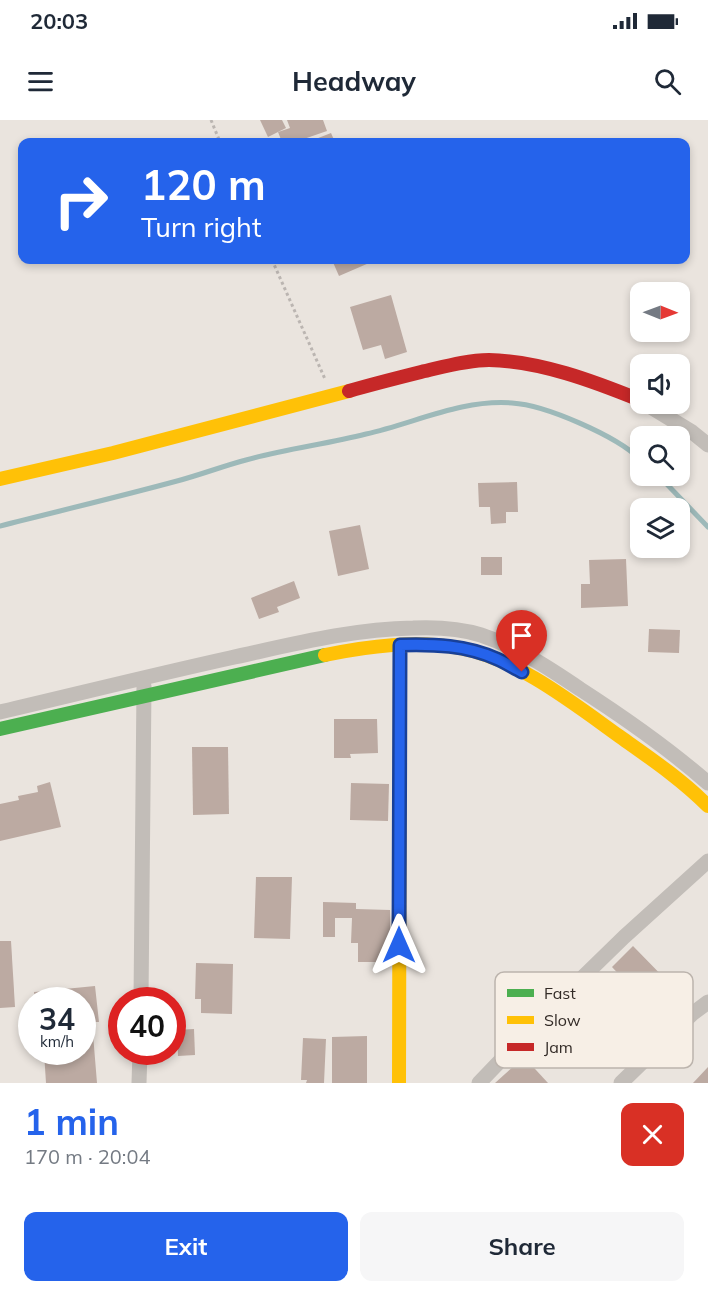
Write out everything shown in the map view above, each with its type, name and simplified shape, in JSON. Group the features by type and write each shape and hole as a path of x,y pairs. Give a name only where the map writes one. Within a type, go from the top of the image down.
{"street":[{"path":"0,479 113,453 457,363 488,360 543,367 630,396"},
{"path":"662,414 708,445"},
{"path":"0,712 338,635 399,628 465,631 505,644 558,674 681,760 708,783"},
{"path":"0,729 340,651 427,644 462,648 496,659 522,672 591,716 670,772 708,806"},
{"path":"399,1083 400,645"},
{"path":"141,987 144,678"},
{"path":"588,972 708,861"},
{"path":"693,1013 708,1002"},
{"path":"139,1083 140,1065"},
{"path":"479,1083 495,1066"},
{"path":"621,1083 636,1068"}],"path":[{"path":"210,120 218,138"},
{"path":"274,264 332,394"}],"building":[{"path":"260,120 282,120 286,128 268,137"},
{"path":"287,120 323,120 327,131 307,138 280,138 278,132 290,128"},
{"path":"331,133 333,138 318,138"},
{"path":"334,264 367,264 339,276"},
{"path":"391,295 407,352 385,359 381,345 363,350 350,307"},
{"path":"517,482 518,512 506,512 506,523 491,524 490,507 479,507 478,483"},
{"path":"360,525 369,569 338,576 329,531"},
{"path":"481,557 502,557 502,575 481,575"},
{"path":"626,559 628,606 581,608 581,584 590,584 589,560"},
{"path":"294,581 300,598 277,607 279,612 259,619 251,598"},
{"path":"649,629 680,630 679,653 648,652"},
{"path":"334,719 377,719 378,753 350,754 351,758 334,758"},
{"path":"192,747 228,747 229,814 193,815"},
{"path":"50,782 61,827 0,841 0,804 19,800 18,796 38,792 37,786"},
{"path":"351,783 389,784 388,821 350,820"},
{"path":"256,877 292,877 290,939 254,938"},
{"path":"323,902 356,903 356,909 390,910 390,962 358,962 358,943 351,943 352,918 335,918 335,937 323,937"},
{"path":"0,941 11,941 15,1007 0,1008"},
{"path":"633,946 658,972 617,972 612,967"},
{"path":"196,963 233,964 232,1014 201,1013 201,999 195,999"},
{"path":"96,995 99,1022 96,1022"},
{"path":"186,1029 194,1029 195,1055 186,1056"},
{"path":"367,1036 367,1083 332,1083 332,1037"},
{"path":"303,1038 326,1039 324,1083 306,1083 307,1080 301,1080"},
{"path":"45,1065 96,1065 97,1083 46,1083"},
{"path":"708,1067 708,1083 693,1083"},
{"path":"512,1068 534,1068 548,1083 495,1083"}],"waterway":[{"path":"0,526 177,481 237,462 366,434 475,405 512,403 543,409 580,423 630,451"},
{"path":"669,486 708,527"}],"traffic: fast":[{"path":"0,729 325,655"}],"traffic: slow":[{"path":"0,479 113,453 349,391"},
{"path":"325,655 375,647 426,644 460,648 502,661 543,683 583,710 665,769 708,806"},
{"path":"399,1083 400,645"}],"traffic: jam":[{"path":"349,391 446,366 489,360 547,368 585,379 630,396"}],"route":[{"path":"399,945 400,645 427,644 462,648 496,659 522,672"}]}
